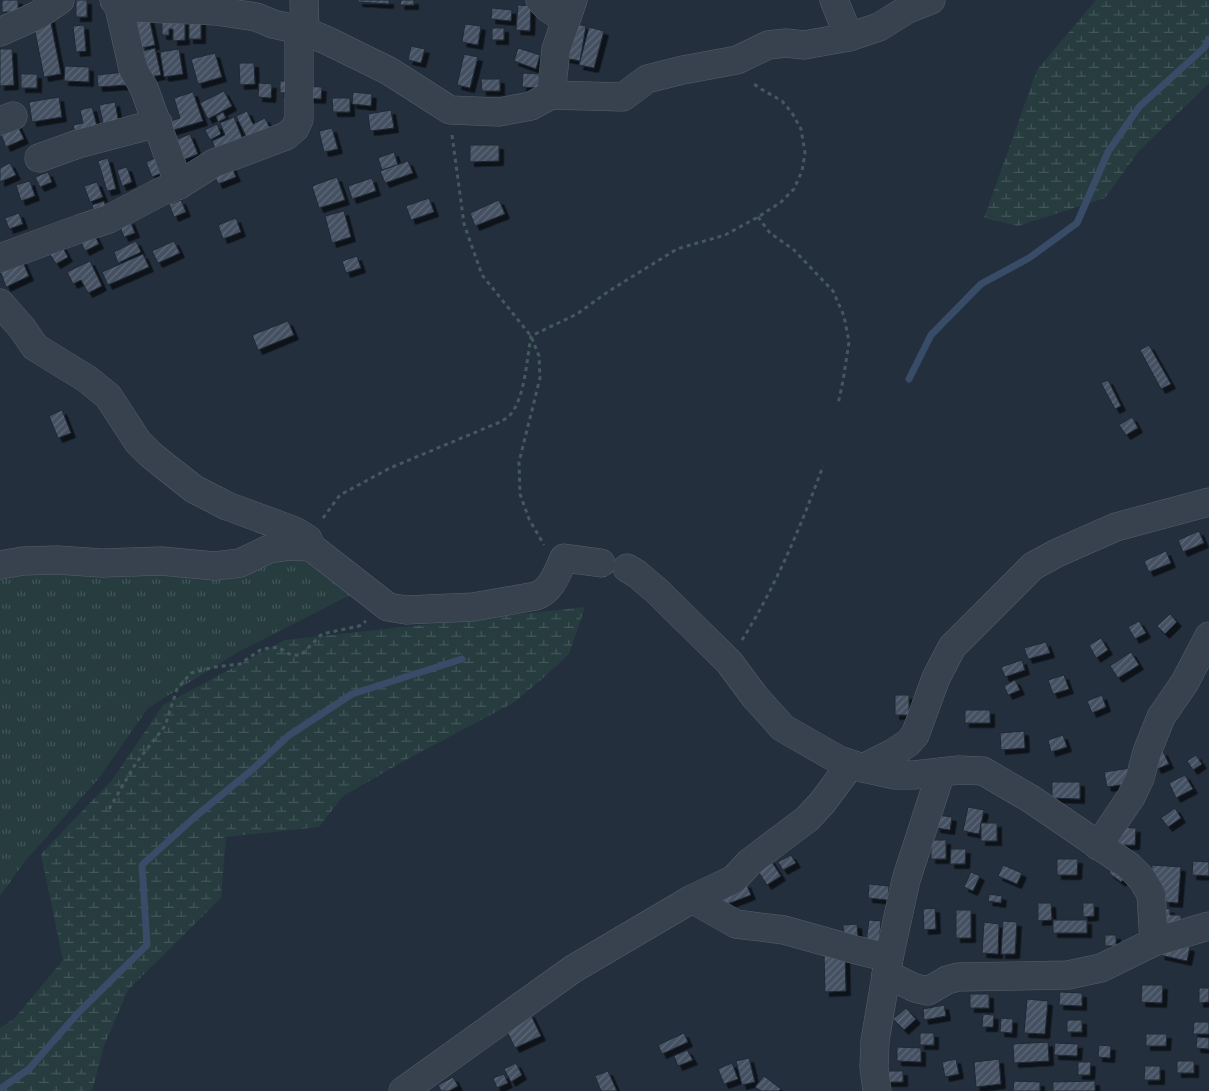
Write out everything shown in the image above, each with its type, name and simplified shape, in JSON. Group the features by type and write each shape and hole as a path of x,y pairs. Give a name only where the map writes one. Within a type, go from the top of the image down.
{"street":[{"path":"0,32 38,15 60,0"},
{"path":"0,258 109,219 162,191 179,185 214,163 286,136 295,128 299,119 304,0"},
{"path":"540,0 548,8 570,10 556,49 551,94"},
{"path":"834,0 850,37"},
{"path":"179,185 158,123 144,88 133,69 116,4 216,11 256,18 273,24 302,30 389,71 450,110 499,112 531,106 551,94 623,97 647,79 737,60 768,46 786,43 804,45 850,37 879,27 908,9 931,0"},
{"path":"39,158 78,144 158,123"},
{"path":"0,303 22,328 35,347 42,353 87,378 108,396 138,442 194,489 218,502 295,531 388,606 406,610 474,606 536,596 545,592 550,586 564,558 614,565 637,574 657,591 729,662 755,697 783,728 839,760 895,775 914,775 958,770 983,772 1031,799 1129,866 1148,886 1151,894 1154,942"},
{"path":"413,1088 573,969 692,900 734,879 750,862 807,818 857,766 893,753 908,743 915,734 936,678 952,647 1034,566 1057,553 1116,527 1209,502"},
{"path":"0,565 23,561 57,560 102,562 161,561 215,566 240,563 269,549 310,543"},
{"path":"1098,846 1131,797 1140,778 1147,752 1161,717 1185,682 1209,636"},
{"path":"877,1091 874,1067 875,1042 888,966 906,880 941,772"},
{"path":"692,900 736,924 784,930 852,949 888,966 914,988 928,991 947,980 958,977 1068,974 1101,968 1154,942 1209,926"}],"path":[{"path":"531,336 577,314 609,291 677,249 725,235 758,217 781,202 794,190 802,171 805,153 800,129 792,113 782,101 752,83 737,60"},
{"path":"450,110 452,141 464,224 482,275 531,336 539,356 540,378 519,462 520,494 529,519 548,553 564,558"},
{"path":"758,217 770,233 794,250 833,291 844,316 849,342 838,404"},
{"path":"310,543 340,495 390,468 500,422 509,416 517,404 524,380 531,336"},
{"path":"729,662 760,613 805,516 823,466"},
{"path":"109,809 136,763 165,726 177,689 191,673 215,667 240,664 262,648 278,647 291,655 301,655 322,634 359,626 388,606"}],"green space":[{"path":"1096,0 1209,0 1209,83 1138,152 1105,198 1018,226 984,218 1037,70"},
{"path":"293,552 358,591 240,651 148,708 99,778 25,861 0,896 0,574"},
{"path":"585,607 569,654 513,703 402,762 343,796 319,827 226,837 221,898 128,990 104,1046 92,1091 0,1091 0,1028 15,1018 63,960 41,854 112,780 163,705 285,640"}],"building":[{"path":"2,0 18,0 18,12 2,12"},
{"path":"76,0 87,0 87,17 76,17"},
{"path":"358,0 389,0 389,4 358,2"},
{"path":"401,0 414,0 414,5 400,5"},
{"path":"518,5 531,6 530,31 516,30"},
{"path":"492,8 512,10 511,21 491,19"},
{"path":"149,17 155,45 142,48 136,19"},
{"path":"185,17 185,40 173,41 173,29 169,29 169,35 162,35 162,18"},
{"path":"50,18 61,74 44,77 33,22"},
{"path":"189,18 201,18 201,39 189,39"},
{"path":"571,23 586,26 580,61 565,58"},
{"path":"465,24 481,26 478,45 462,42"},
{"path":"84,25 86,51 76,52 73,26"},
{"path":"589,27 604,31 594,68 579,65"},
{"path":"492,28 504,28 504,40 492,40"},
{"path":"411,46 425,49 421,63 408,60"},
{"path":"155,48 161,75 150,77 143,51"},
{"path":"518,48 540,55 536,69 514,61"},
{"path":"0,49 12,49 14,85 0,86"},
{"path":"179,49 183,74 164,77 160,52"},
{"path":"215,53 222,77 198,84 191,59"},
{"path":"464,54 478,57 470,88 457,85"},
{"path":"239,63 254,63 255,84 240,85"},
{"path":"65,66 89,67 89,82 64,81"},
{"path":"125,72 127,85 98,87 97,75"},
{"path":"523,73 539,74 538,88 522,87"},
{"path":"21,74 37,74 37,88 21,88"},
{"path":"481,79 500,79 500,91 482,91"},
{"path":"280,81 289,81 290,92 280,93"},
{"path":"259,83 272,84 271,98 258,97"},
{"path":"303,86 322,87 321,99 302,98"},
{"path":"224,91 232,106 208,119 200,103"},
{"path":"193,92 203,121 167,132 164,123 180,118 174,98"},
{"path":"353,92 372,94 371,106 352,104"},
{"path":"59,97 62,117 32,122 29,102"},
{"path":"332,98 350,98 350,112 333,112"},
{"path":"115,102 119,124 104,127 99,105"},
{"path":"92,107 98,130 76,136 73,125 83,123 80,110"},
{"path":"391,110 394,128 370,131 368,114"},
{"path":"247,111 253,124 265,118 270,128 247,138 236,116"},
{"path":"223,112 226,118 218,122 216,116"},
{"path":"234,117 244,142 217,153 212,141 225,135 220,123"},
{"path":"17,124 24,139 6,147 0,132"},
{"path":"217,124 221,134 210,140 205,130"},
{"path":"332,128 338,149 324,152 319,131"},
{"path":"190,134 198,154 178,162 170,142"},
{"path":"470,145 499,145 499,161 470,162"},
{"path":"394,152 398,165 382,170 378,158"},
{"path":"162,155 168,170 152,177 146,162"},
{"path":"108,158 116,189 107,191 98,161"},
{"path":"408,161 413,173 385,183 380,171"},
{"path":"10,163 16,175 0,182 0,168"},
{"path":"231,165 236,177 218,184 213,171"},
{"path":"127,167 132,182 122,186 117,170"},
{"path":"48,172 52,182 40,187 35,177"},
{"path":"337,177 345,200 319,208 312,186"},
{"path":"372,178 376,191 352,199 348,186"},
{"path":"30,181 35,196 21,201 16,185"},
{"path":"97,182 103,197 90,202 84,186"},
{"path":"429,198 434,212 411,220 406,206"},
{"path":"181,200 186,212 174,217 169,204"},
{"path":"499,200 505,214 475,226 470,213"},
{"path":"104,201 108,212 96,217 92,205"},
{"path":"344,211 351,237 332,243 325,216"},
{"path":"19,213 23,224 9,229 5,218"},
{"path":"236,218 241,232 223,239 218,225"},
{"path":"130,220 135,233 124,237 119,224"},
{"path":"93,232 99,244 85,251 79,238"},
{"path":"136,241 141,252 118,263 114,252"},
{"path":"174,241 180,253 158,263 152,251"},
{"path":"61,244 68,257 56,264 48,251"},
{"path":"143,254 149,267 108,285 102,272"},
{"path":"357,256 361,268 346,273 342,261"},
{"path":"22,260 29,276 6,287 0,270"},
{"path":"90,261 102,286 88,293 81,280 73,284 67,272"},
{"path":"288,321 294,335 258,350 252,335"},
{"path":"1149,345 1171,384 1161,389 1140,350"},
{"path":"1108,380 1121,406 1115,409 1101,383"},
{"path":"62,410 71,433 58,438 49,416"},
{"path":"1132,417 1138,428 1126,435 1119,425"},
{"path":"1199,531 1204,543 1183,552 1178,540"},
{"path":"1166,551 1171,563 1149,572 1144,561"},
{"path":"1170,614 1177,622 1165,634 1157,626"},
{"path":"1139,621 1146,633 1135,639 1128,627"},
{"path":"1101,638 1108,650 1096,658 1089,645"},
{"path":"1046,642 1050,653 1028,659 1024,648"},
{"path":"1131,652 1139,665 1118,678 1110,666"},
{"path":"1022,660 1025,670 1005,677 1001,667"},
{"path":"1064,675 1069,689 1053,694 1048,680"},
{"path":"1015,680 1020,690 1008,695 1004,686"},
{"path":"895,695 909,695 909,715 895,715"},
{"path":"1102,695 1106,707 1092,713 1087,701"},
{"path":"965,710 990,710 990,723 965,723"},
{"path":"1024,731 1025,748 1001,750 1000,733"},
{"path":"1063,735 1067,747 1051,752 1048,740"},
{"path":"1163,751 1169,764 1157,769 1151,756"},
{"path":"1196,755 1202,764 1193,770 1187,761"},
{"path":"1131,768 1134,783 1107,787 1104,772"},
{"path":"1185,775 1193,789 1176,798 1169,783"},
{"path":"1052,782 1080,782 1080,799 1052,798"},
{"path":"968,807 984,810 979,834 963,831"},
{"path":"1175,808 1181,818 1168,827 1161,818"},
{"path":"937,815 952,817 950,830 936,828"},
{"path":"981,823 997,823 997,841 981,841"},
{"path":"1113,827 1136,828 1135,845 1113,845"},
{"path":"931,840 946,840 946,859 931,859"},
{"path":"951,849 966,849 965,864 950,864"},
{"path":"791,855 796,863 783,870 778,862"},
{"path":"770,859 781,876 767,885 756,868"},
{"path":"1057,859 1078,859 1077,875 1057,875"},
{"path":"1193,861 1209,862 1209,876 1192,875"},
{"path":"1115,864 1128,873 1121,882 1109,873"},
{"path":"1003,865 1022,873 1017,884 998,876"},
{"path":"1152,865 1181,867 1178,903 1165,902 1165,891 1150,890"},
{"path":"971,872 980,876 973,891 964,887"},
{"path":"746,883 751,895 722,906 717,894"},
{"path":"869,884 889,886 888,900 868,898"},
{"path":"989,894 1002,896 1001,903 988,901"},
{"path":"1038,903 1051,903 1052,920 1038,921"},
{"path":"1083,903 1094,903 1094,916 1083,917"},
{"path":"935,908 936,929 924,930 923,909"},
{"path":"1160,908 1170,909 1170,915 1181,915 1181,924 1159,923"},
{"path":"956,910 971,910 971,938 956,938"},
{"path":"869,920 881,921 879,943 866,941"},
{"path":"1053,920 1087,920 1087,933 1053,933"},
{"path":"1003,921 1017,922 1015,954 1001,954"},
{"path":"984,922 999,924 998,954 982,953"},
{"path":"857,924 858,939 844,940 843,925"},
{"path":"1105,935 1116,935 1116,946 1105,946"},
{"path":"1163,942 1190,947 1187,961 1160,955"},
{"path":"824,953 845,953 846,991 825,992"},
{"path":"1142,985 1163,985 1162,1003 1141,1002"},
{"path":"1199,988 1209,988 1209,1002 1199,1003"},
{"path":"1060,992 1082,993 1082,1006 1059,1005"},
{"path":"970,994 989,994 989,1008 970,1008"},
{"path":"1027,999 1048,1001 1045,1034 1024,1033"},
{"path":"944,1005 946,1016 924,1020 923,1009"},
{"path":"906,1008 916,1019 904,1030 893,1019"},
{"path":"530,1013 541,1036 515,1048 504,1025"},
{"path":"983,1014 994,1015 993,1027 982,1027"},
{"path":"1001,1018 1013,1019 1012,1033 1000,1032"},
{"path":"1067,1020 1082,1020 1082,1032 1067,1032"},
{"path":"1194,1022 1209,1022 1209,1034 1193,1034"},
{"path":"684,1033 688,1042 662,1054 658,1045"},
{"path":"920,1033 934,1033 934,1045 920,1045"},
{"path":"1146,1034 1167,1034 1166,1046 1146,1046"},
{"path":"1197,1037 1209,1038 1209,1049 1196,1048"},
{"path":"1048,1042 1049,1061 1014,1063 1013,1044"},
{"path":"1055,1043 1078,1044 1077,1056 1054,1055"},
{"path":"1099,1045 1111,1046 1110,1058 1098,1057"},
{"path":"897,1047 921,1048 921,1062 897,1061"},
{"path":"687,1050 693,1060 678,1066 674,1056"},
{"path":"749,1058 755,1082 742,1085 736,1061"},
{"path":"956,1059 959,1074 945,1077 942,1062"},
{"path":"999,1059 1001,1084 976,1087 974,1062"},
{"path":"1177,1061 1194,1061 1194,1073 1177,1073"},
{"path":"1078,1062 1091,1062 1090,1075 1078,1075"},
{"path":"516,1063 522,1075 511,1082 504,1069"},
{"path":"732,1063 738,1079 724,1084 718,1069"},
{"path":"1145,1066 1160,1066 1160,1080 1144,1080"},
{"path":"608,1071 617,1091 601,1091 595,1076"},
{"path":"882,1071 903,1071 903,1082 882,1082"},
{"path":"504,1074 508,1083 497,1088 493,1078"},
{"path":"764,1076 781,1089 779,1091 761,1091 755,1087"},
{"path":"453,1077 458,1086 449,1091 441,1091 438,1085"},
{"path":"1014,1081 1040,1082 1040,1091 1013,1091"},
{"path":"1095,1081 1095,1091 1053,1091 1053,1082"}],"waterway":[{"path":"909,379 931,335 981,284 1029,258 1077,223 1108,152 1139,107 1204,48 1209,39"},
{"path":"0,1089 29,1069 78,1013 147,945 142,865 196,816 253,769 288,736 352,694 462,659"}]}
